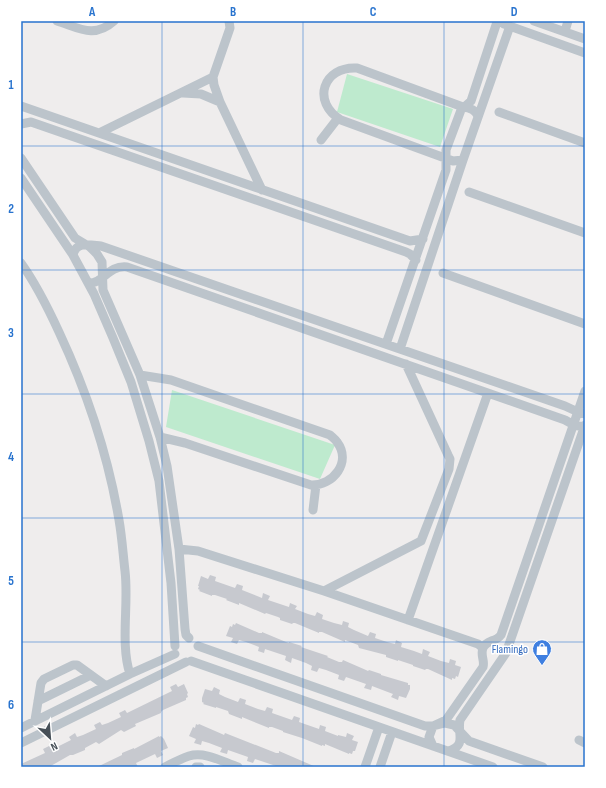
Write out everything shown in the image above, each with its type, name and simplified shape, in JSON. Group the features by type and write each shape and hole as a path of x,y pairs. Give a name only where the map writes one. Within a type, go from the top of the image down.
{"street":[{"path":"57,21 90,32 103,30 114,21"},
{"path":"386,344 446,170 446,150 463,107 471,101 496,21 585,53"},
{"path":"534,21 554,24 565,32 585,39"},
{"path":"565,32 568,21"},
{"path":"231,23 213,77 220,102 262,190"},
{"path":"400,349 463,160 510,26"},
{"path":"463,160 453,160 338,118 328,109 325,102 325,87 332,75 339,70 357,68 472,109 478,116"},
{"path":"99,133 213,77"},
{"path":"181,93 201,94 220,102"},
{"path":"21,106 409,240 415,241 423,239"},
{"path":"499,112 585,143"},
{"path":"321,140 338,118"},
{"path":"21,124 31,122 406,252 416,260"},
{"path":"21,158 75,238 90,247 102,262 103,290 140,375 160,437 167,466 179,549 186,635 198,646 425,726 445,723 454,725 469,741 543,767"},
{"path":"176,173 181,162"},
{"path":"21,178 73,255 88,283 131,382 150,441 158,475 171,584 175,650 179,660 189,662 493,767"},
{"path":"469,192 585,233"},
{"path":"73,255 78,246 86,244 101,246 569,407 581,413"},
{"path":"21,263 50,312 70,354 90,407 106,463 119,521 127,587 126,657 130,674"},
{"path":"88,283 96,282 115,267 127,267 424,370 565,420 574,425 585,426 508,647 500,663 460,720 460,742 458,746 449,751"},
{"path":"443,273 585,324"},
{"path":"424,370 428,359"},
{"path":"324,590 421,541 449,469 450,459 406,364"},
{"path":"140,375 171,380 330,435 337,442 341,451 342,460 336,475 327,482 316,486 185,443 160,437"},
{"path":"496,640 501,635 574,425 581,413 585,391"},
{"path":"408,620 488,393"},
{"path":"312,510 316,486"},
{"path":"179,549 198,551 324,590 478,644 483,648"},
{"path":"21,728 175,650 180,640 189,638"},
{"path":"433,746 429,737 433,726 446,720 483,667 483,648 487,643 496,640 504,640 508,647"},
{"path":"21,743 189,662 197,655 198,646"},
{"path":"484,659 493,663 500,663"},
{"path":"35,720 41,683 44,678 73,665 81,667 106,686"},
{"path":"38,701 91,675"},
{"path":"365,767 379,727"},
{"path":"380,767 392,732"},
{"path":"165,767 185,758 199,755 208,756 238,767"}],"green space":[{"path":"347,74 453,109 440,147 337,112"},
{"path":"172,390 335,445 320,479 166,427"}],"building":[{"path":"210,575 216,577 215,581 235,588 237,584 243,586 242,590 262,598 263,593 270,596 268,600 289,607 290,603 297,606 295,609 308,614 315,616 317,612 323,615 322,619 342,625 343,621 349,623 348,627 368,636 370,632 376,634 375,638 395,644 396,640 402,643 401,647 422,654 423,649 430,652 428,656 441,661 449,663 450,659 456,661 455,665 461,667 458,677 456,676 455,679 452,678 452,680 428,669 425,670 386,657 386,655 359,648 358,645 345,640 345,642 322,632 319,633 295,623 292,624 280,620 278,617 265,614 239,603 239,605 226,600 227,599 215,595 212,596 199,591 198,586 201,576 208,579"},
{"path":"236,623 259,633 262,632 286,642 302,646 301,647 328,656 327,657 339,662 342,662 343,660 368,671 369,670 408,683 408,685 410,685 410,689 406,698 399,696 398,700 391,697 393,694 372,686 371,690 364,688 366,684 346,677 344,681 338,679 339,675 326,670 319,668 317,672 311,670 312,666 292,658 291,663 285,660 286,656 265,649 264,653 258,651 259,647 246,642 239,640 237,644 231,642 233,638 226,636 230,626 232,627 233,624 235,625"},
{"path":"176,684 178,687 184,684 188,693 186,700 135,724 136,726 124,732 121,730 99,744 96,742 85,748 85,750 70,755 49,767 21,767 21,764 45,753 43,749 49,746 51,749 57,747 71,740 69,737 75,733 77,737 83,735 96,729 94,725 100,722 102,725 121,717 119,713 125,710 127,713 172,691 170,687"},
{"path":"214,687 220,690 219,694 225,697 238,702 240,698 246,700 245,704 258,709 265,711 267,707 273,709 272,713 292,720 294,716 300,718 299,722 319,729 320,725 326,727 325,731 338,736 346,737 347,733 354,736 352,740 358,742 355,751 353,751 352,754 349,754 325,744 325,746 322,746 272,727 269,728 242,717 242,719 229,714 228,711 203,704 202,698 205,689 212,691"},
{"path":"196,724 224,735 225,733 276,753 279,753 279,751 316,767 279,767 255,759 253,763 247,761 248,757 228,750 227,754 220,752 222,748 209,743 202,741 201,745 194,743 196,739 189,736"},
{"path":"159,736 164,739 168,748 161,751 163,755 157,758 155,754 136,763 138,767 97,767 122,755 122,753 134,749"}],"place":[{"name":"Flamingo","path":"542,666"}]}
